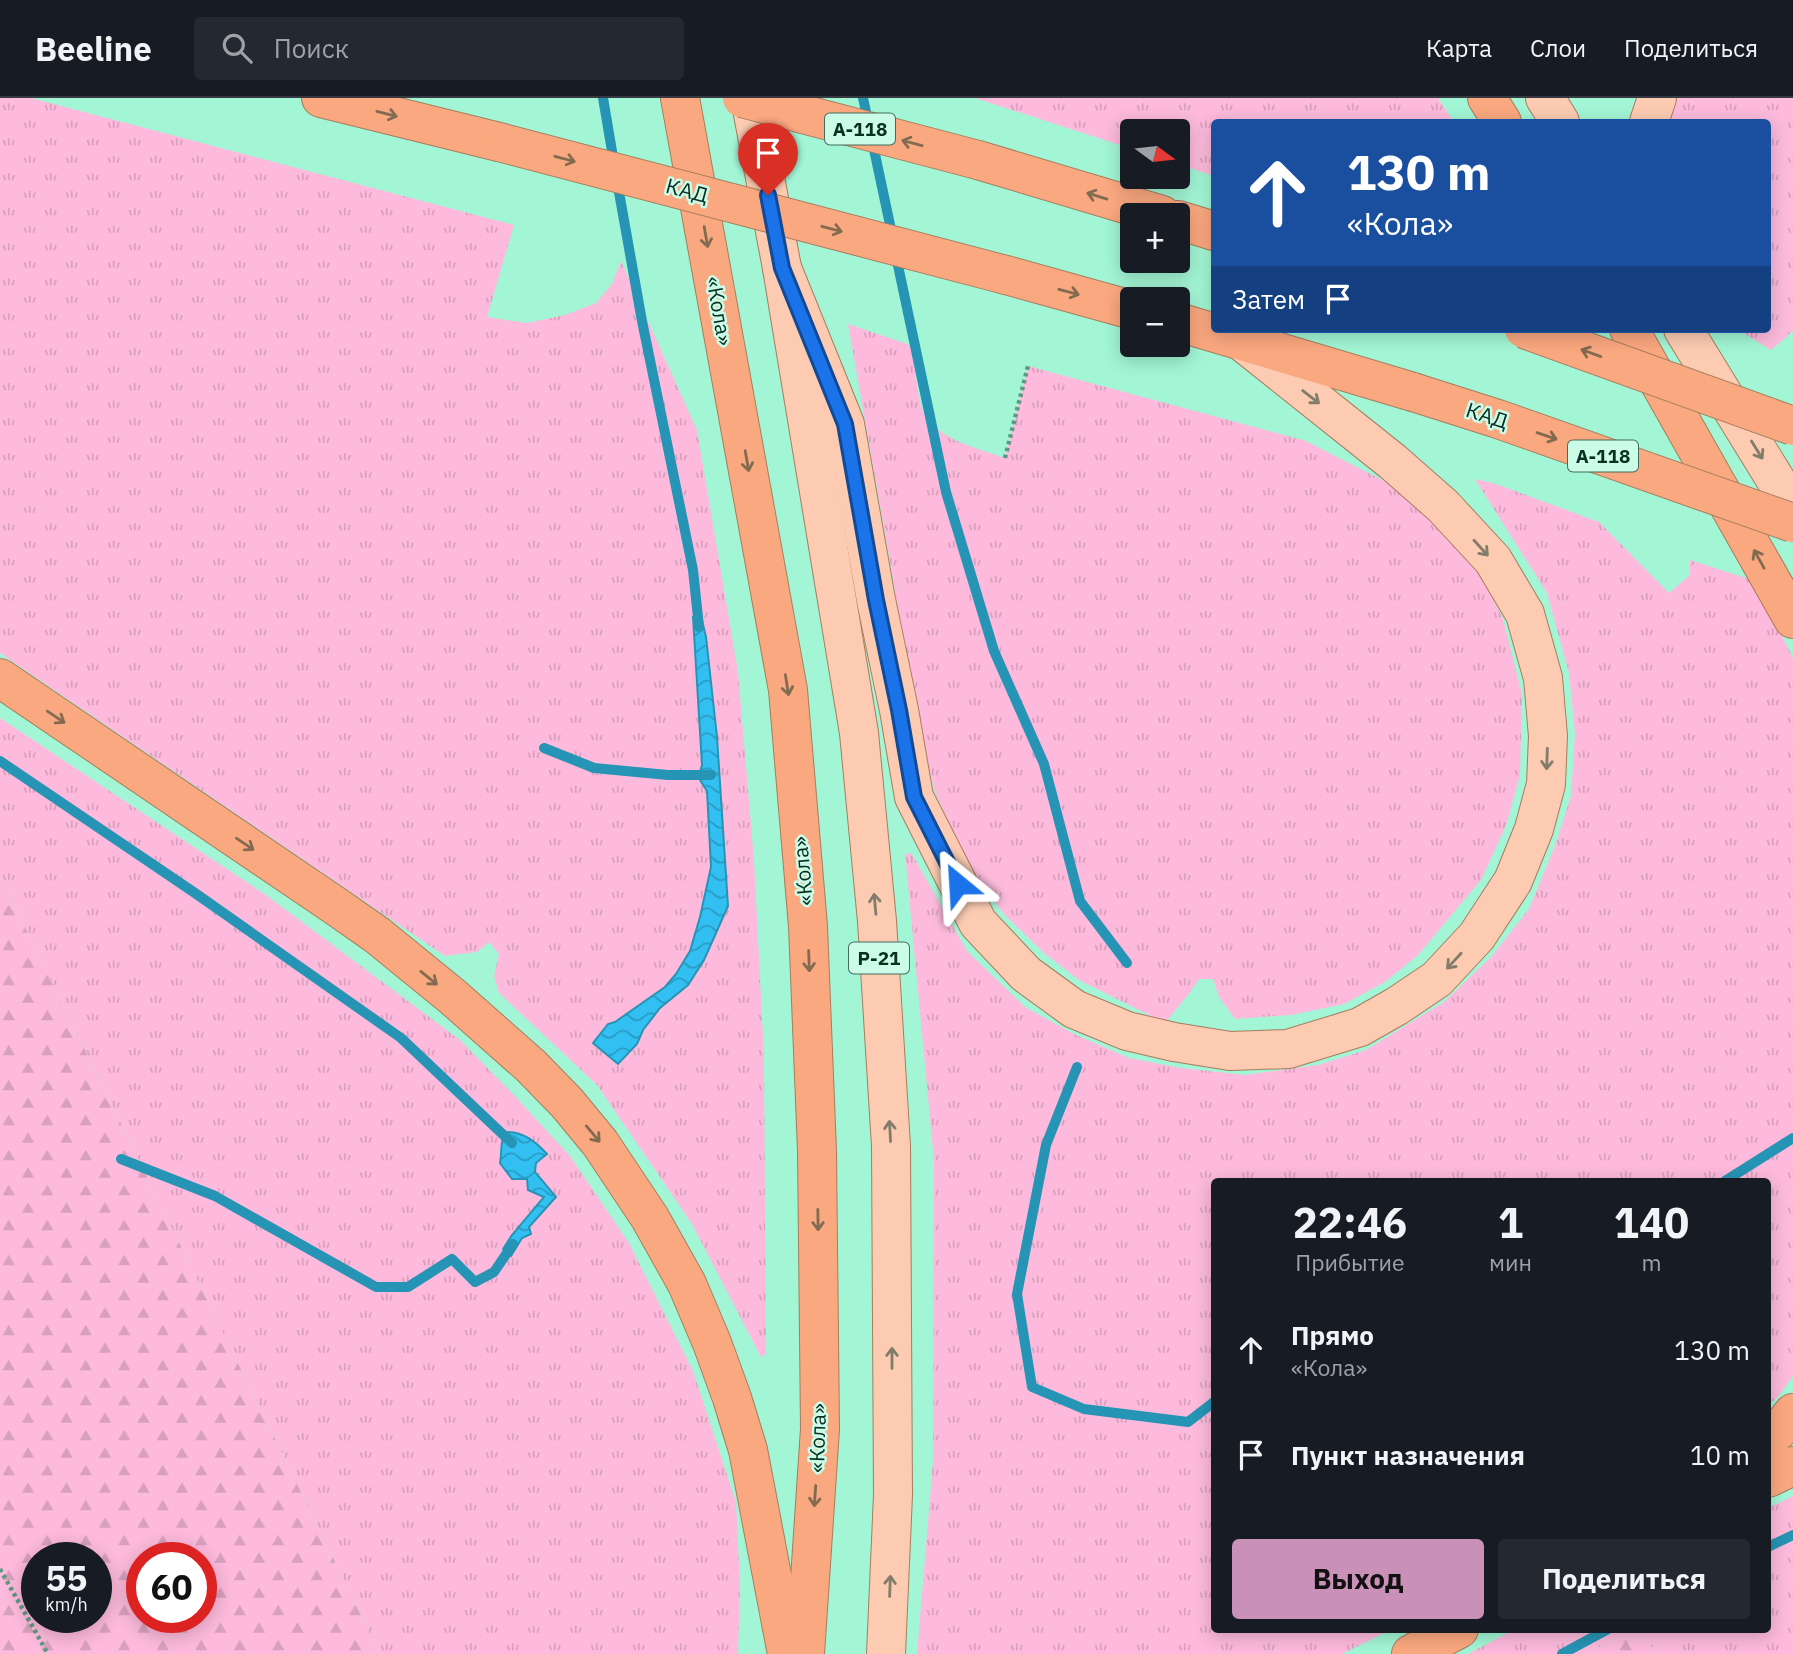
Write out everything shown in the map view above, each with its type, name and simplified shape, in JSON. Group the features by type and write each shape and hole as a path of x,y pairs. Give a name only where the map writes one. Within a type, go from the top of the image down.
{"highway":[{"name":"КАД","path":"321,98 499,142 1120,307"},
{"name":"«Кола»","path":"680,98 788,690 808,926 817,1151 820,1429 805,1654"},
{"name":"А-118","path":"743,98 978,160 1122,203"},
{"path":"1487,98 1501,119"},
{"path":"1190,224 1211,230"},
{"name":"КАД","path":"1190,325 1211,331"},
{"name":"КАД","path":"1217,333 1498,419 1793,523"},
{"path":"1535,333 1793,426"},
{"path":"1631,333 1793,619"},
{"path":"0,678 377,935 531,1066 567,1103 600,1143 650,1219 687,1284 724,1376 748,1450 787,1654"},
{"path":"1771,1436 1793,1413"},
{"path":"1771,1477 1793,1466"},
{"path":"1411,1654 1451,1633"}],"main road":[{"name":"Р-21","path":"750,98 782,268 859,733 877,922 891,1146 893,1495 886,1654"},
{"path":"1545,98 1558,119"},
{"path":"1650,119 1657,98"},
{"path":"782,268 845,424 914,797 978,923 1026,974 1074,1009 1127,1031 1230,1051 1288,1049 1360,1027 1437,979 1477,936 1513,881 1534,829 1546,784 1548,736 1543,678 1525,614 1493,560 1443,506 1393,462 1239,339"},
{"path":"1685,333 1793,508"},
{"path":"1692,333 1707,369"}],"path":[{"path":"1005,458 1028,366"},
{"path":"0,1569 48,1654"}],"green space":[{"path":"0,98 31,98 514,225 487,317 527,323 565,315 596,303 612,284 621,261 697,430 738,672 754,860 764,1057 766,1354 761,1357 692,1224 597,1085 499,993 494,976 499,954 489,942 477,952 445,956 0,653","holes":["700,616 706,637 717,737 728,906 704,960 688,985 660,1008 642,1030 637,1044 617,1064 593,1043 608,1024 615,1022 665,987 676,974 690,951 711,867 707,791 700,772 702,765 693,617"]},
{"path":"975,98 1438,98 1452,119 1211,119 1211,175 1190,168 1190,119 1120,119 1120,145"},
{"path":"1663,98 1793,98 1793,331 1771,350 1743,333 1771,333 1771,119 1652,119"},
{"path":"848,324 913,346 921,405 934,426 956,440 1005,458 1028,366 1306,441 1388,483 1445,529 1480,572 1503,619 1522,694 1520,775 1506,826 1481,880 1418,955 1385,982 1344,1004 1291,1015 1235,1019 1219,997 1213,979 1199,979 1165,1023 1079,980 1044,953 1004,914 969,870 935,792 907,682 894,584"},
{"path":"1475,479 1496,484 1599,522 1669,593 1690,575 1690,560 1755,581 1793,658 1793,1376 1771,1403 1771,1178 1211,1178 1211,1633 1384,1633 1342,1654 917,1654 933,1462 934,1161 905,853 912,854 967,951 1025,1007 1074,1034 1129,1058 1181,1068 1245,1075 1318,1065 1366,1050 1444,1002 1491,957 1529,909 1555,846 1571,796 1575,733 1569,673 1547,593"},
{"path":"0,718 266,895 460,1040 513,1094 570,1156 629,1243 693,1371 736,1502 740,1584 738,1654 380,1654 0,876","holes":["501,1140 547,1153 536,1163 535,1172 556,1196 529,1227 531,1234 522,1238 512,1235 544,1197 502,1154"]},
{"path":"0,876 380,1654 0,1654"},
{"path":"1793,1496 1793,1654 1661,1654 1632,1633 1771,1633 1771,1507"},
{"path":"1507,1633 1623,1633 1588,1654 1468,1654"},
{"path":"1623,1633 1632,1633 1661,1654 1588,1654"}],"water":[{"path":"701,616 706,637 717,737 728,906 704,960 688,985 660,1008 643,1030 637,1044 618,1064 593,1043 608,1024 615,1022 665,987 676,974 690,951 711,867 707,791 700,780 702,765 693,617"},
{"path":"505,1132 529,1138 547,1154 536,1163 535,1172 556,1197 529,1227 531,1234 522,1238 511,1256 503,1249 544,1197 528,1190 527,1179 512,1179 500,1163"}],"waterway":[{"path":"603,98 614,163"},
{"path":"863,98 868,121"},
{"path":"872,140 892,234"},
{"path":"617,181 642,321 693,570 699,627"},
{"path":"896,256 946,492 994,651 1044,764 1080,901 1127,963"},
{"path":"544,748 594,768 668,775 711,775"},
{"path":"0,761 195,893 401,1038 512,1143"},
{"path":"1077,1067 1046,1145 1017,1294 1032,1387 1084,1409 1188,1422 1211,1404"},
{"path":"1730,1178 1793,1138"},
{"path":"121,1159 215,1196 376,1287 408,1287 452,1259 475,1282 494,1272 513,1244"},
{"path":"1771,1546 1793,1535"},
{"path":"1562,1654 1601,1633"}],"route":[{"path":"768,195 782,268 845,424 914,797 958,884"}]}
